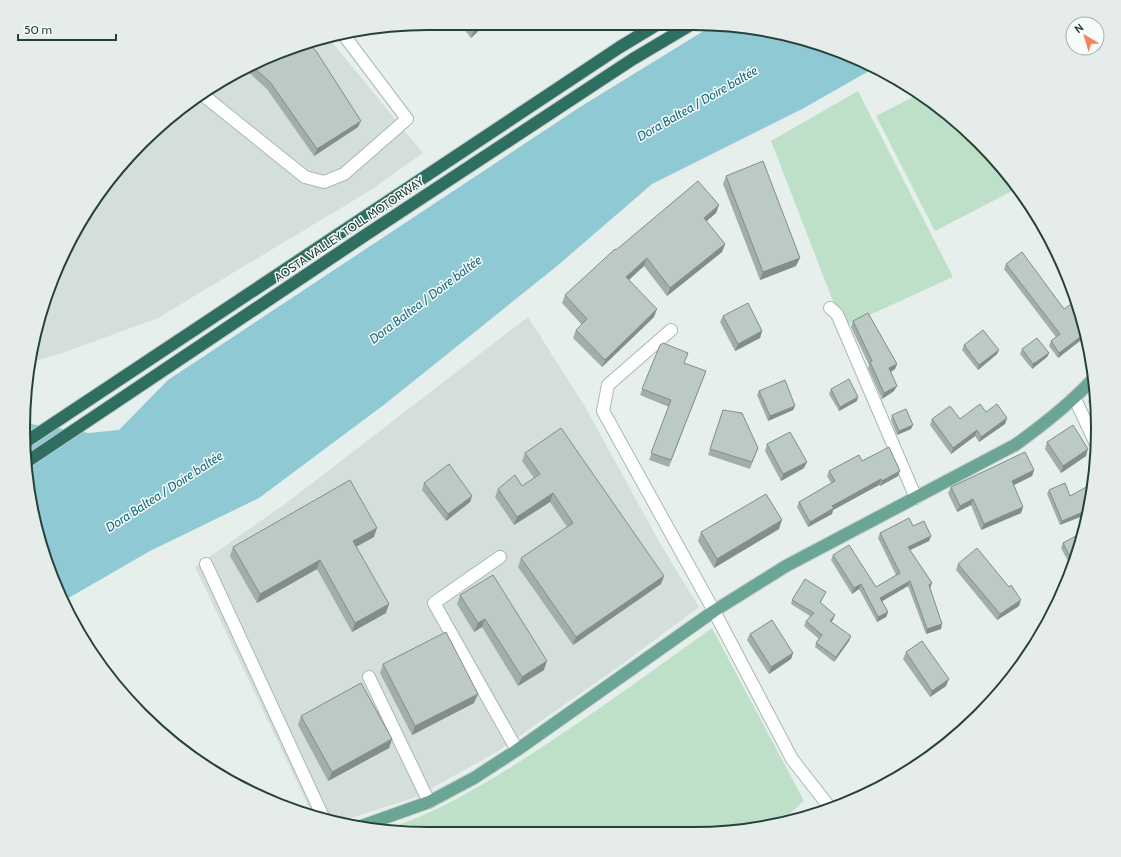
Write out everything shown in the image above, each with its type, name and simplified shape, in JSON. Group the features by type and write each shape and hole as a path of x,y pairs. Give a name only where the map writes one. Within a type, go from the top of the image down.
{"highway":[{"name":"AOSTA VALLEY TOLL MOTORWAY","path":"30,439 394,196 648,30"},
{"name":"AOSTA VALLEY TOLL MOTORWAY","path":"31,458 204,344 366,234 626,64 682,30"}],"main road":[{"path":"370,823 429,802 474,778 518,750 714,611 786,566 1015,446 1046,424 1075,399 1089,384"}],"street":[{"path":"206,98 305,177 324,182 344,174 407,119 347,39"},
{"path":"830,308 837,314 916,498"},
{"path":"671,330 608,385 603,411 714,611 792,760 826,804"},
{"path":"1075,399 1091,433"},
{"path":"500,557 434,603 518,750"},
{"path":"206,564 321,812"},
{"path":"369,678 429,802"}],"shaded area":[{"path":"332,42 423,153 371,190 158,318 65,352 36,361 51,300 60,276 83,229 112,186 147,147 186,112 229,83 276,60 300,51"},
{"path":"528,317 584,405 661,545 699,607 618,667 500,750 416,797 349,819 325,813 310,809 195,567 289,501"}],"green space":[{"path":"858,91 953,277 843,327 771,141"},
{"path":"914,97 935,112 974,147 1012,191 935,231 876,116"},
{"path":"712,628 804,801 789,815 745,824 719,826 428,827 397,826 429,813 500,774 581,721"}],"water":[{"name":"Dora Baltea / Doire baltée","path":"704,30 745,33 796,44 821,51 869,71 804,108 652,184 557,266 385,404 259,498 150,551 68,598 51,557 38,506 33,481 30,424 89,433 119,430 168,380 580,107"}],"building":[{"path":"312,48 361,121 317,149 270,82 256,69 276,60"},
{"path":"763,161 800,258 763,272 726,176"},
{"path":"698,181 719,205 704,218 725,244 670,288 647,258 626,277 657,309 605,360 576,330 587,319 565,295 615,249 616,250"},
{"path":"1022,252 1064,309 1071,304 1080,337 1059,353 1051,341 1060,334 1006,264"},
{"path":"748,303 762,331 738,344 723,316"},
{"path":"868,313 897,364 889,368 897,386 884,393 870,362 872,361 853,321"},
{"path":"983,330 999,350 979,365 964,345"},
{"path":"1037,338 1049,353 1033,364 1022,349"},
{"path":"663,343 688,353 684,363 706,371 671,460 651,453 671,400 642,389 660,345"},
{"path":"849,379 858,397 840,407 831,389"},
{"path":"785,380 795,406 770,416 759,391"},
{"path":"980,404 986,412 997,404 1007,418 981,437 977,430 953,448 932,419 950,406 960,419"},
{"path":"906,409 913,425 899,431 892,415"},
{"path":"723,410 742,413 758,448 752,462 710,449"},
{"path":"1073,425 1088,449 1063,466 1047,442"},
{"path":"561,428 664,576 576,637 521,558 573,523 553,493 517,517 498,489 515,475 522,486 540,474 525,453"},
{"path":"790,432 807,462 783,474 767,444"},
{"path":"889,447 900,471 882,481 881,479 832,506 834,508 810,522 799,502 835,481 829,471 859,455 862,461"},
{"path":"1025,452 1034,470 1012,481 1023,507 984,524 973,499 960,506 951,487"},
{"path":"449,464 472,496 448,514 424,483"},
{"path":"350,480 377,528 353,541 389,604 355,623 320,560 260,594 233,547"},
{"path":"1065,483 1070,496 1087,487 1081,513 1062,521 1049,490"},
{"path":"766,494 782,520 717,559 701,532"},
{"path":"909,518 913,526 924,521 931,536 908,547 932,583 929,585 942,624 927,629 910,581 880,598 888,612 878,617 861,584 854,588 833,555 849,545 876,587 900,573 880,533"},
{"path":"1076,536 1070,557 1063,543"},
{"path":"977,548 1009,587 1011,585 1021,600 1000,614 958,564"},
{"path":"493,575 547,661 522,677 485,619 478,623 460,595"},
{"path":"805,579 826,592 820,602 835,615 830,621 851,636 836,657 816,643 822,635 806,621 814,613 792,600"},
{"path":"772,620 793,653 771,667 750,634"},
{"path":"446,632 478,694 415,726 383,664"},
{"path":"922,641 949,679 932,691 906,652"},
{"path":"361,683 392,739 332,772 301,716"}]}
